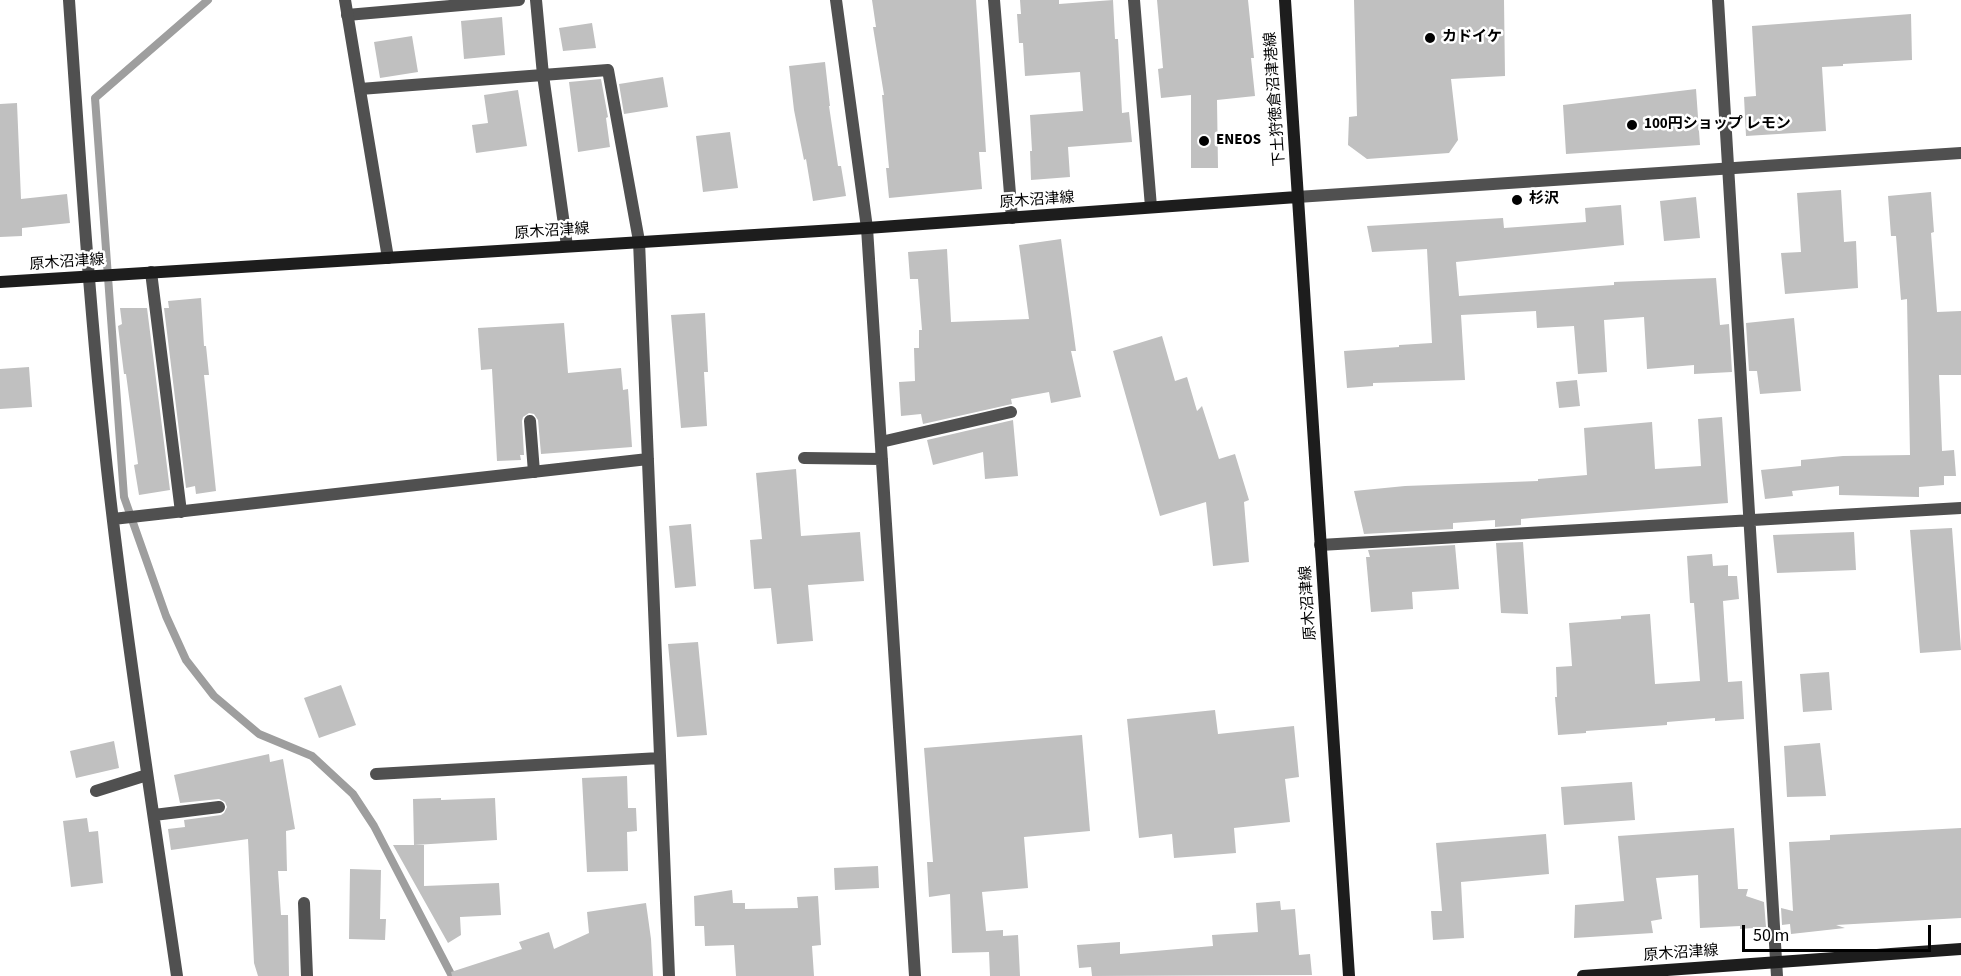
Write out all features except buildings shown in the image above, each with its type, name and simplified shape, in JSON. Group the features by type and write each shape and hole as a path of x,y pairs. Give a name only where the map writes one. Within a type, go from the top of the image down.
{"main road":[{"name":"下土狩徳倉沼津港線","path":"1285,0 1297,197"},
{"name":"原木沼津線","path":"0,282 867,228 1297,197 1349,976"},
{"name":"原木沼津線","path":"1583,976 1961,949"}],"street":[{"path":"69,0 89,276 113,519 147,775 177,976"},
{"path":"345,0 388,258"},
{"path":"347,15 519,0"},
{"path":"536,0 543,75 567,246"},
{"path":"836,0 867,228 915,976"},
{"path":"994,0 1012,218"},
{"path":"1134,0 1151,207"},
{"path":"1718,0 1778,976"},
{"path":"360,89 608,70 639,241 669,976"},
{"path":"1297,197 1961,153"},
{"path":"151,272 181,512"},
{"path":"881,442 1011,411"},
{"path":"530,421 534,472"},
{"path":"804,458 882,459"},
{"path":"113,519 648,459"},
{"path":"1320,544 1961,508"},
{"path":"376,774 660,758"},
{"path":"96,791 147,775"},
{"path":"154,815 219,807"},
{"path":"304,903 307,976"}],"waterway":[{"path":"208,0 95,98 124,497 166,616 186,660 214,696 259,734 312,756 353,794 374,826 452,976"}],"place":[{"name":"カドイケ","path":"1430,38"},
{"name":"100円ショップ レモン","path":"1632,125"},
{"name":"ENEOS","path":"1204,141"},
{"name":"杉沢","path":"1517,200"}]}
